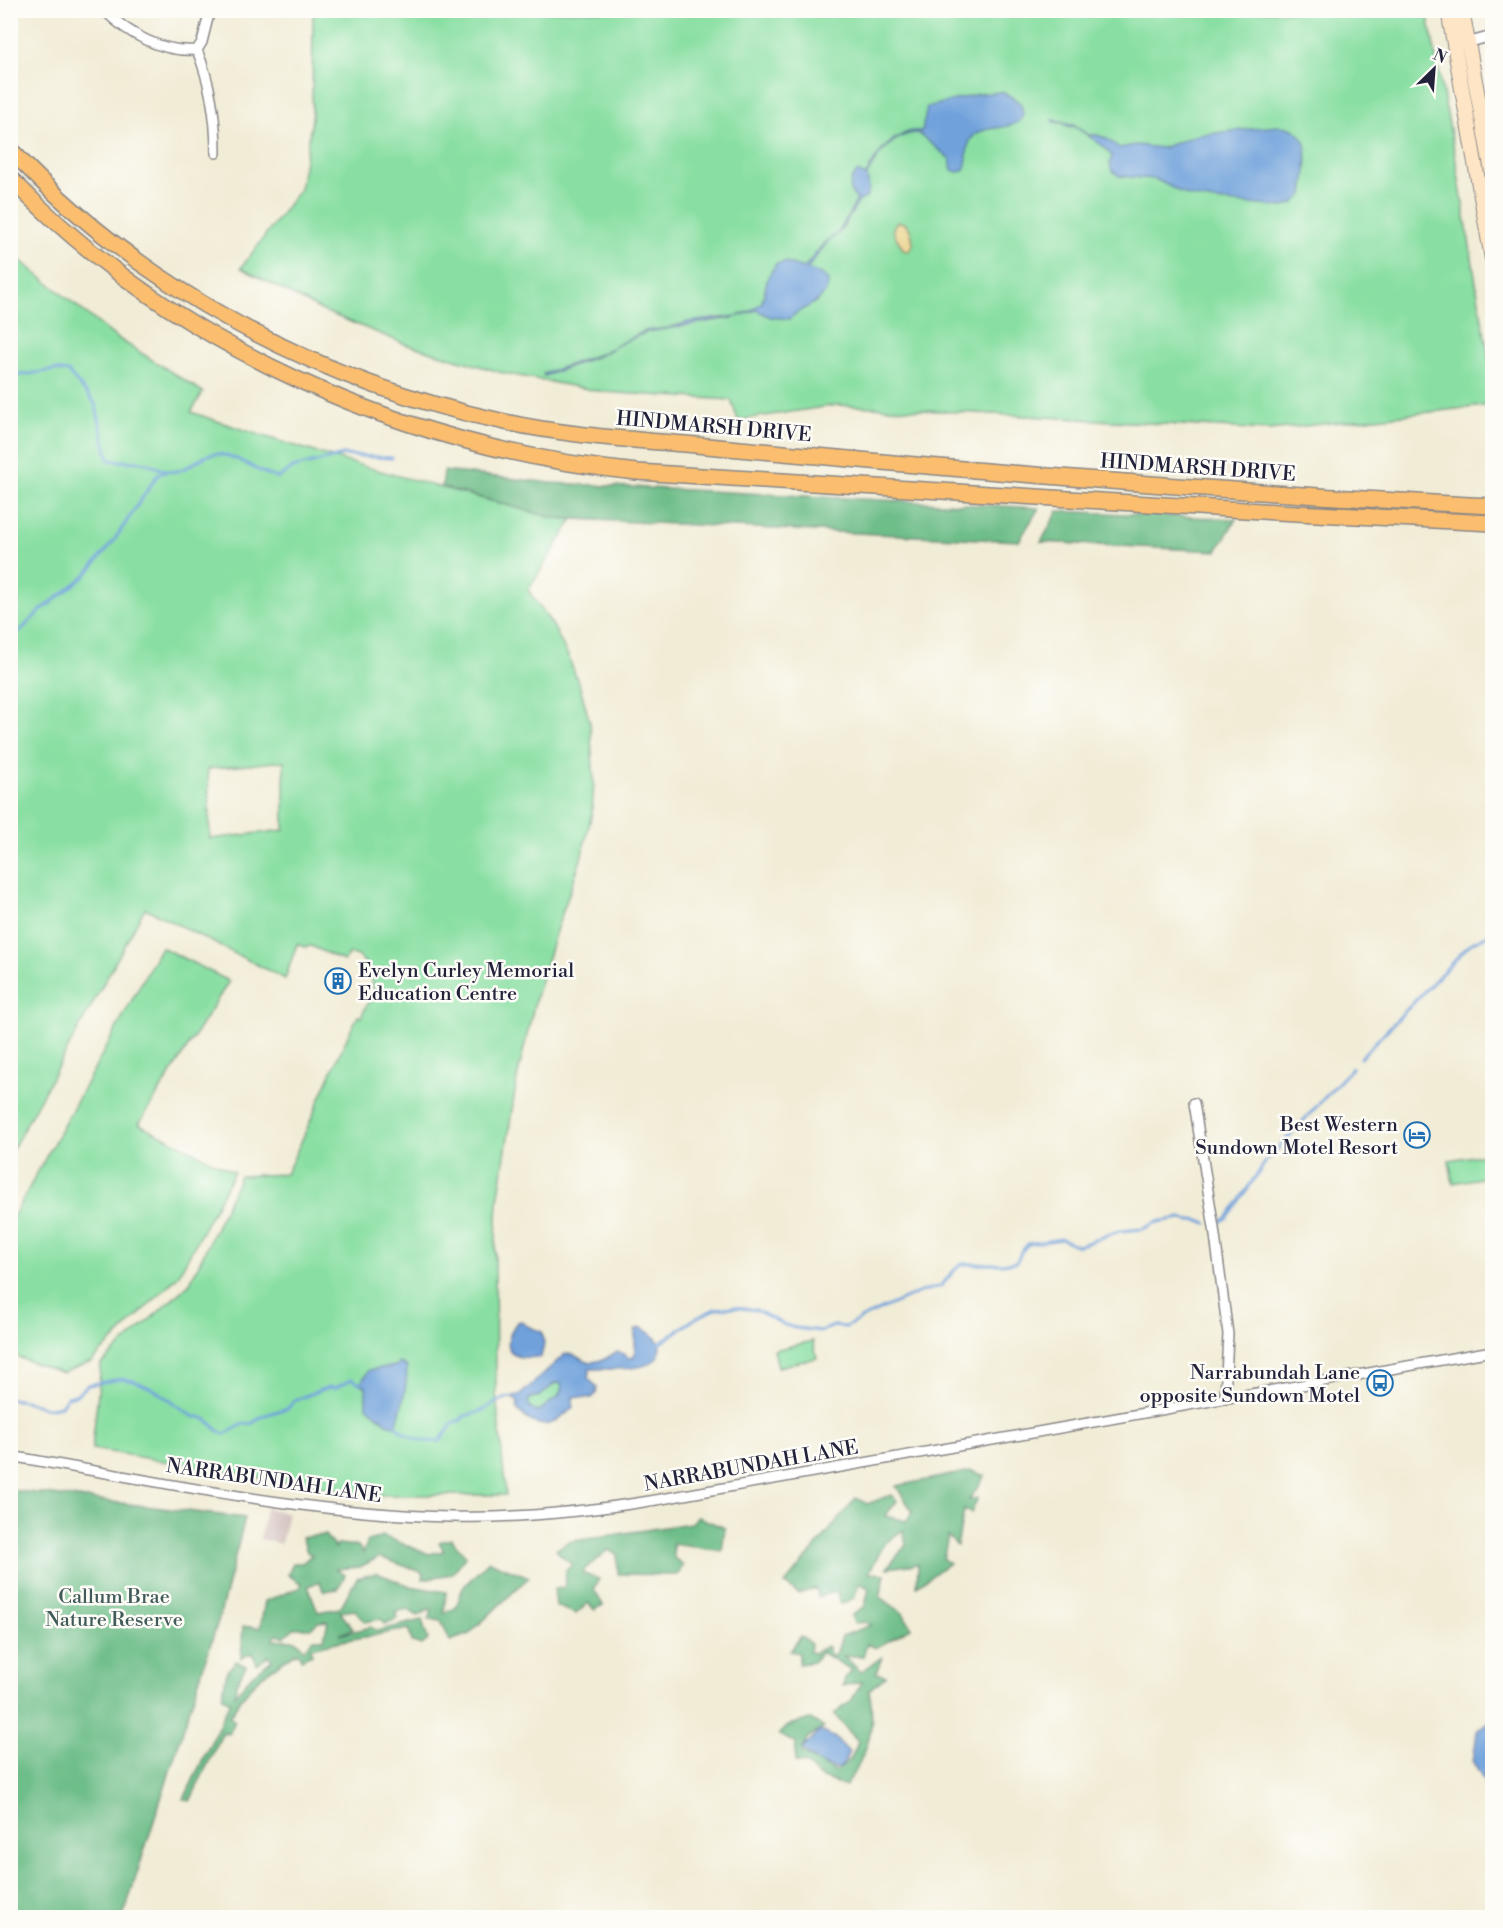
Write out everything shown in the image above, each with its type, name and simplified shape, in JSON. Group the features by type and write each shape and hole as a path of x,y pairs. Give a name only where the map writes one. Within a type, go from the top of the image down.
{"main road":[{"path":"1448,10 1461,44 1492,172"},
{"path":"1462,10 1461,44 1492,259"},
{"name":"HINDMARSH DRIVE","path":"10,149 97,229 170,282 214,310 254,332 345,375 424,402 505,422 580,434 1056,477 1275,494 1492,506"},
{"name":"HINDMARSH DRIVE","path":"10,178 63,228 107,264 156,300 208,333 257,360 309,385 387,417 511,452 604,468 752,479 1488,523"},
{"path":"1056,477 1056,497"},
{"path":"1439,503 1492,500"}],"street":[{"path":"104,10 126,29 143,39 172,48 197,50"},
{"path":"197,50 202,42 210,10"},
{"path":"1461,44 1492,36"},
{"path":"197,50 203,66 216,124 216,153"},
{"path":"1194,1103 1228,1334 1225,1399"},
{"name":"NARRABUNDAH LANE","path":"10,1456 323,1508 432,1517 508,1516 608,1508 656,1500 1492,1351"}],"shaded area":[{"path":"266,1508 288,1513 281,1544 260,1539"}],"green space":[{"path":"313,11 1427,11 1454,150 1492,379 1492,405 1269,430 837,405 738,420 731,400 603,392 503,373 405,344 321,310 241,268 300,189 312,119"},
{"path":"11,253 114,336 203,392 191,412 281,442 371,468 554,518 573,519 528,590 553,626 580,687 590,723 594,783 592,813 581,859 536,997 517,1078 498,1201 495,1255 496,1394 506,1495 381,1495 285,1482 92,1449 101,1364 190,1283 240,1176 286,1174 348,1035 358,1016 361,1017 374,990 367,967 356,955 350,954 344,961 311,946 305,947 297,944 285,979 145,908 11,1152","holes":["284,761 284,830 210,839 208,769"]},
{"path":"444,471 551,483 1039,508 1019,541 554,518 442,487"},
{"path":"1058,511 1236,519 1217,551 1041,542"},
{"path":"161,947 229,981 139,1124 234,1172 178,1276 91,1362 62,1373 11,1355 11,1221"},
{"path":"1492,1153 1492,1176 1453,1183 1449,1160"},
{"path":"813,1341 817,1358 778,1367 774,1350"},
{"path":"555,1383 560,1383 562,1387 559,1396 537,1412 530,1407 528,1401 530,1398 540,1396"},
{"path":"971,1471 985,1476 969,1500 978,1498 971,1513 964,1510 957,1546 948,1536 943,1559 949,1563 917,1586 918,1564 887,1568 906,1545 903,1530 884,1544 869,1573 885,1574 880,1597 903,1613 911,1628 876,1648 867,1644 863,1656 844,1656 861,1672 882,1657 876,1673 886,1676 869,1690 871,1729 864,1752 853,1775 845,1786 820,1777 806,1764 795,1762 796,1743 779,1735 789,1725 811,1719 824,1728 807,1738 802,1753 835,1772 851,1759 858,1742 834,1714 851,1701 863,1681 843,1686 845,1678 852,1670 821,1652 814,1662 799,1664 799,1653 790,1651 801,1636 811,1644 810,1652 814,1653 827,1646 831,1656 837,1652 842,1636 871,1625 865,1622 855,1624 851,1616 865,1606 869,1588 859,1583 854,1598 841,1604 836,1592 818,1597 816,1588 799,1594 785,1584 856,1498 867,1504 891,1495 897,1501 885,1516 906,1521 913,1512 896,1486"},
{"name":"Callum Brae Nature Reserve","path":"11,1490 245,1518 219,1618 123,1917 11,1917"},
{"path":"698,1517 725,1528 722,1551 673,1544 674,1558 683,1565 678,1575 618,1574 617,1554 608,1550 584,1570 584,1574 599,1579 594,1590 603,1605 595,1610 588,1603 576,1614 556,1606 554,1589 565,1588 565,1571 572,1565 556,1550 567,1542 691,1523"},
{"path":"325,1535 335,1548 338,1544 358,1546 363,1553 368,1541 383,1536 429,1554 444,1551 439,1542 451,1539 466,1556 452,1574 423,1579 424,1573 379,1557 360,1567 336,1569 345,1575 338,1589 323,1591 320,1581 308,1586 318,1612 340,1608 357,1578 377,1573 410,1586 446,1592 444,1613 456,1608 463,1587 489,1561 529,1577 469,1634 450,1641 441,1621 429,1619 432,1610 429,1609 418,1616 407,1609 396,1612 397,1619 384,1624 381,1619 365,1622 355,1610 340,1612 353,1629 339,1635 371,1627 377,1631 422,1620 428,1640 422,1645 412,1642 409,1629 311,1648 312,1654 301,1659 299,1653 296,1653 284,1660 265,1673 250,1688 229,1717 235,1721 229,1734 223,1732 190,1801 184,1799 230,1702 222,1697 227,1671 236,1661 246,1666 236,1684 235,1695 252,1675 272,1660 269,1656 257,1664 252,1653 241,1658 243,1626 260,1628 265,1601 299,1588 302,1584 288,1575 293,1563 302,1563 312,1555 307,1552 302,1537","holes":["328,1621 324,1639 314,1639 304,1649 296,1640 273,1640 276,1635 284,1637 294,1628 311,1628 318,1622"]}],"sand":[{"path":"897,222 905,224 910,229 913,244 909,251 903,250 894,232 893,229"}],"water":[{"path":"1001,92 1021,104 1023,114 1021,120 1009,126 982,131 971,139 963,171 952,170 950,159 918,133 901,136 887,147 875,161 867,176 869,188 866,198 859,201 839,233 828,241 807,269 823,275 828,281 826,291 816,302 789,319 770,317 757,310 736,317 647,332 626,341 645,331 688,322 738,316 751,311 762,302 768,277 776,264 785,262 804,268 825,242 838,233 857,200 850,191 851,180 857,172 866,176 875,160 881,152 896,138 913,131 922,131 927,107 978,94"},
{"path":"1053,120 1075,125 1089,135 1105,138 1120,148 1136,145 1162,148 1197,135 1277,126 1290,128 1304,141 1306,150 1303,195 1294,203 1283,207 1214,201 1188,196 1155,179 1119,176 1111,169 1112,156 1103,146 1074,126 1068,127"},
{"path":"618,345 600,355 545,376 543,374 600,354"},
{"path":"521,1321 542,1332 544,1344 541,1357 521,1357 511,1351 509,1337 517,1322"},
{"path":"642,1328 658,1342 660,1349 657,1357 650,1363 630,1368 590,1369 588,1378 597,1387 596,1394 592,1398 573,1397 573,1407 552,1423 538,1424 517,1409 518,1402 511,1397 520,1395 565,1354 572,1354 589,1363 605,1359 616,1352 629,1358 634,1357 636,1329","holes":["555,1383 560,1383 562,1387 559,1396 537,1412 530,1407 528,1401 530,1398 540,1396"]},
{"path":"400,1363 407,1367 407,1374 404,1397 396,1426 387,1423 366,1406 366,1387 360,1384 369,1370 396,1366"},
{"path":"1491,1719 1492,1784 1483,1780 1473,1762 1477,1731"},
{"path":"820,1731 834,1737 849,1752 838,1769 819,1762 802,1749"}],"waterway":[{"path":"10,374 14,376 55,370 68,372 95,403 109,460 142,462 172,472 208,455 219,454 235,458 278,478 293,468 343,455 392,458"},
{"path":"10,641 39,612 85,576 113,542 158,474 165,472"},
{"path":"1360,1058 1470,944 1492,933"},
{"path":"1220,1222 1227,1218 1267,1160 1352,1068"},
{"path":"659,1344 696,1318 715,1309 734,1307 756,1310 796,1328 821,1331 834,1326 846,1327 920,1292 941,1286 960,1264 1017,1262 1021,1252 1028,1244 1062,1239 1078,1246 1119,1231 1143,1229 1157,1222 1181,1218 1207,1224"},
{"path":"10,1399 51,1408 61,1406 67,1397 76,1395 88,1385 120,1379 135,1381 155,1390 194,1417 204,1418 225,1434 243,1424 253,1423 262,1416 288,1408 295,1400 329,1387 335,1388 352,1379 360,1384"},
{"path":"396,1426 416,1439 440,1441 453,1423 464,1416 511,1397"}],"place":[{"name":"Evelyn Curley Memorial Education Centre","path":"338,981"},
{"name":"Best Western Sundown Motel Resort","path":"1417,1135"},
{"name":"Narrabundah Lane opposite Sundown Motel","path":"1380,1383"}]}
